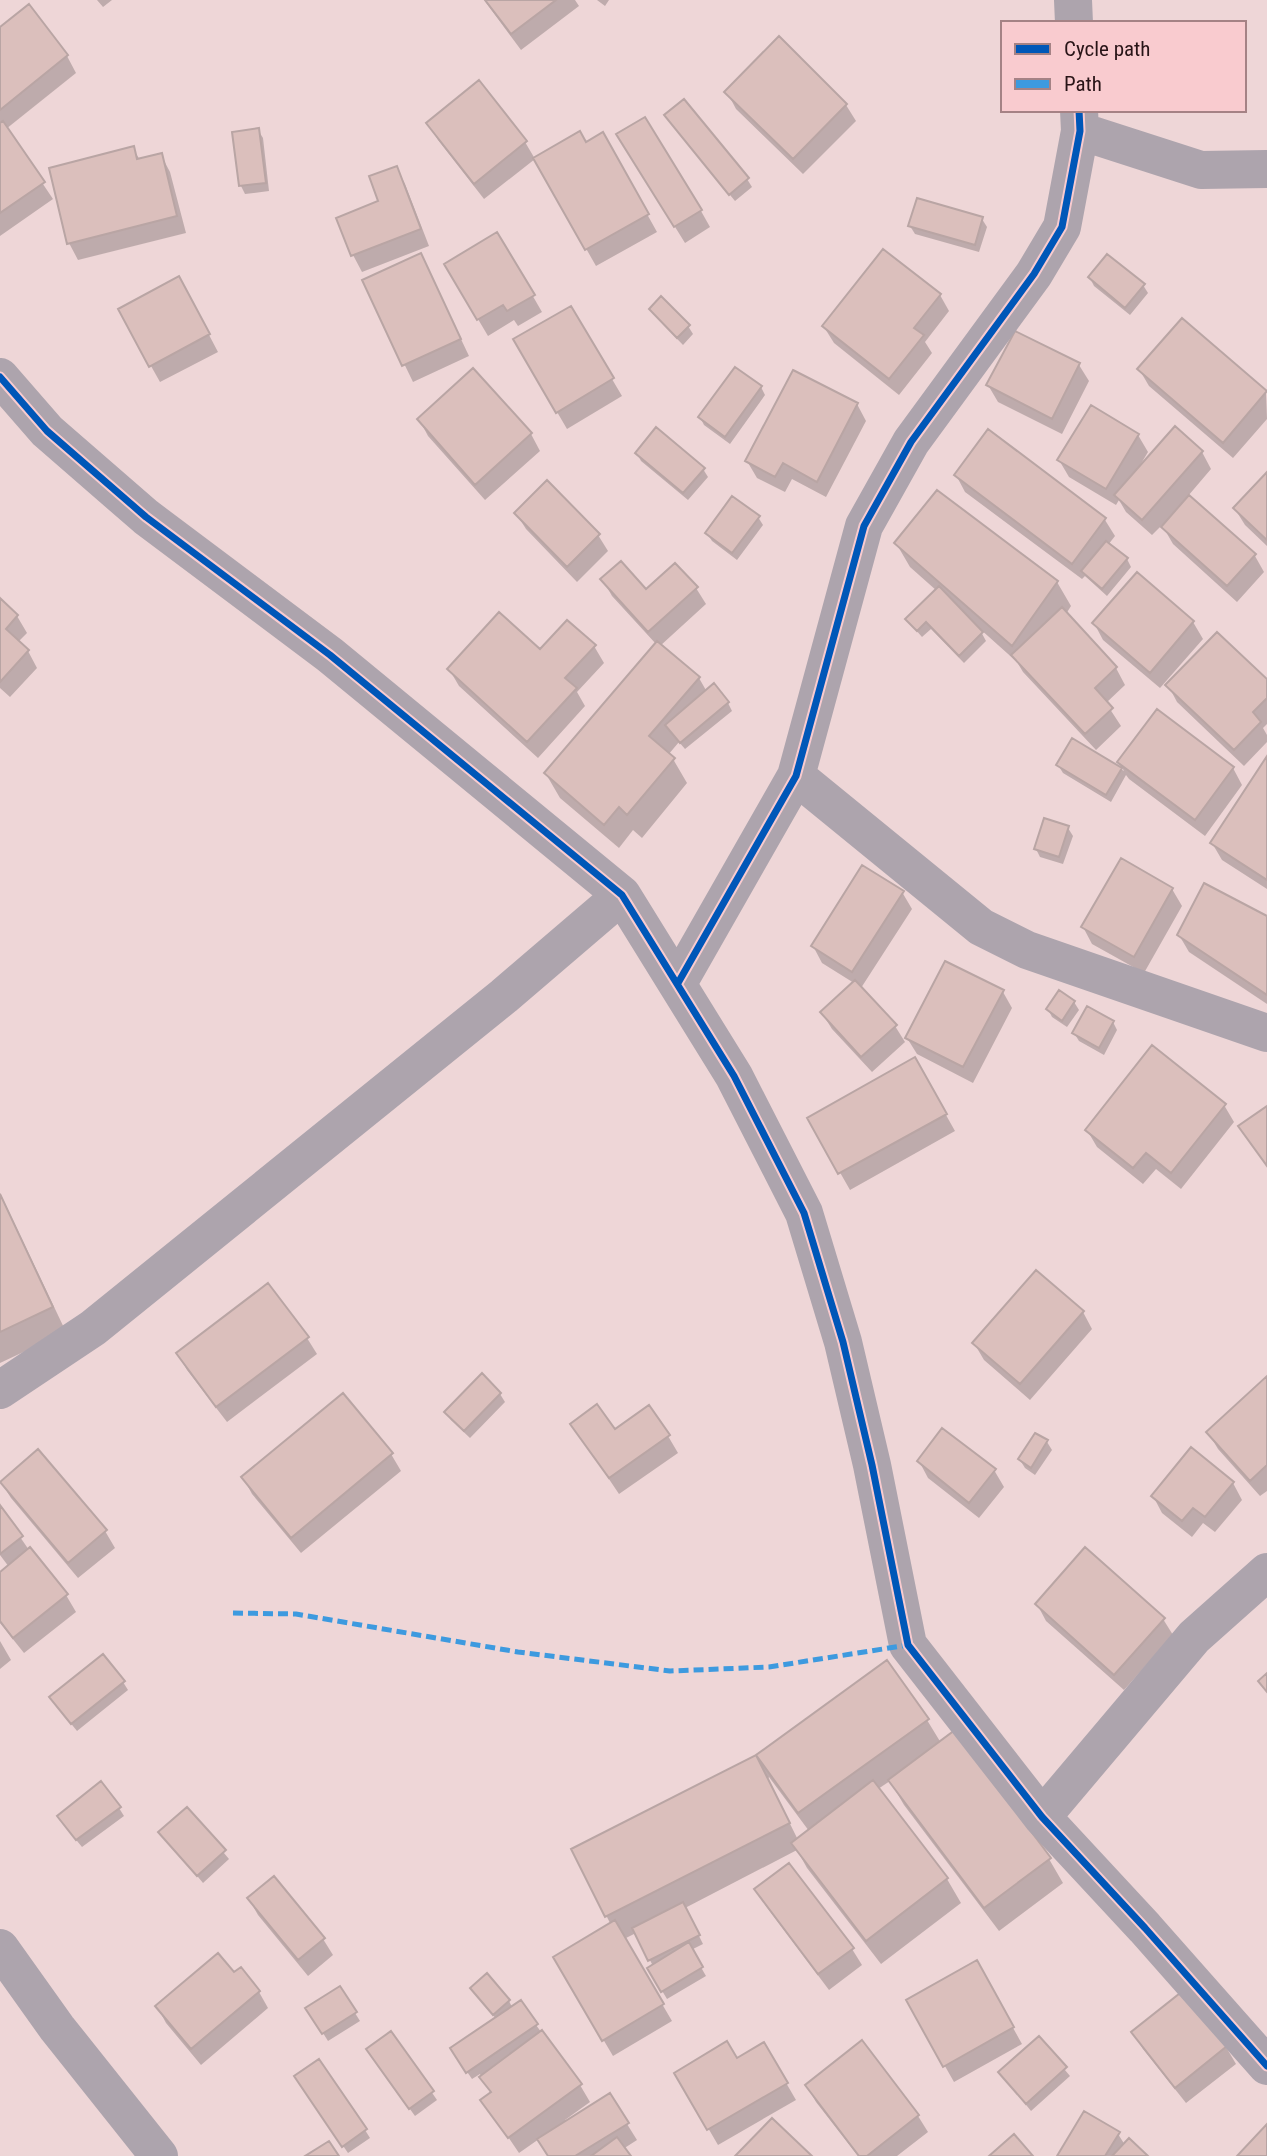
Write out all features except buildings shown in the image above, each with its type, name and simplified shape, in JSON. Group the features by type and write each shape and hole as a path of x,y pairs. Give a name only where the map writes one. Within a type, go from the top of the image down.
{"street":[{"path":"1073,0 1074,21"},
{"path":"678,983 796,776 864,526 911,442 1034,274 1062,227 1079,121 1201,170 1267,169"},
{"path":"0,377 47,431 146,517 330,655 622,895 734,1076 804,1213 846,1354 872,1465 908,1645 1042,1817 1267,2066"},
{"path":"796,776 981,927 1027,950 1267,1032"},
{"path":"0,1390 93,1328 504,996 622,895"},
{"path":"1042,1817 1194,1637 1267,1572"},
{"path":"0,1948 57,2028 159,2156"}],"marked path":[{"path":"233,1613 296,1614 518,1652 670,1671 769,1667 908,1645"}],"cycle path":[{"path":"678,983 796,776 864,526 911,442 1034,274 1062,227 1080,131 1079,112"},
{"path":"0,377 47,431 146,517 330,655 622,895 734,1076 804,1213 843,1342 872,1465 908,1645 1042,1817 1267,2066"}]}
